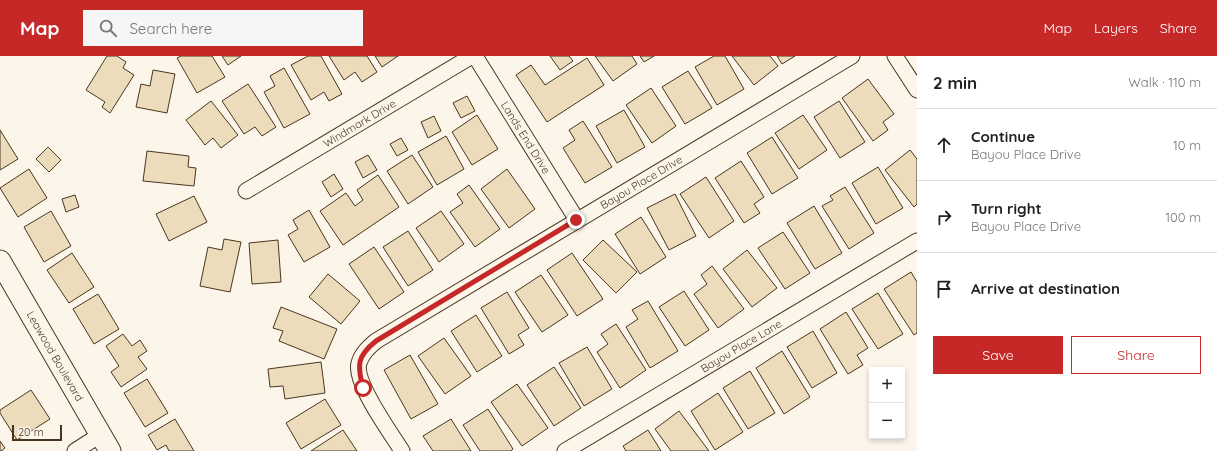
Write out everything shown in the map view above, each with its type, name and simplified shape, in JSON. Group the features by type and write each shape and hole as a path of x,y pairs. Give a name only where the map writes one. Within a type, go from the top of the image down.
{"street":[{"name":"Windmark Drive","path":"246,191 473,56"},
{"name":"Lands End Drive","path":"473,56 576,220"},
{"name":"Bayou Place Drive","path":"402,451 363,388 359,364 365,350 376,341 576,220 852,56"},
{"path":"895,56 917,90"},
{"name":"Bayou Place Lane","path":"565,451 917,241"},
{"name":"Leawood Boulevard","path":"0,261 105,443"},
{"path":"75,451 105,443"}],"building":[{"path":"107,56 117,56 126,62 123,68 134,75 110,113 102,107 105,102 86,90"},
{"path":"181,56 212,56 225,77 197,93 177,58"},
{"path":"222,56 241,56 228,65"},
{"path":"308,56 321,56 342,94 329,101 324,92 311,100 291,65"},
{"path":"329,56 367,56 377,72 362,82 355,72 344,80"},
{"path":"375,56 398,56 382,67"},
{"path":"550,56 569,56 573,61 560,70"},
{"path":"595,56 632,56 637,64 613,81"},
{"path":"640,56 654,56 644,62"},
{"path":"714,56 725,56 744,89 717,105 695,67"},
{"path":"732,56 770,56 778,66 754,85"},
{"path":"777,56 795,56 782,64"},
{"path":"587,58 604,85 547,122 516,75 531,65 545,85"},
{"path":"284,68 310,114 284,128 264,92 275,86 270,76"},
{"path":"153,70 175,74 167,113 136,107 141,84 150,86"},
{"path":"688,71 712,108 685,124 662,87"},
{"path":"868,79 894,114 883,122 888,130 873,141 842,98"},
{"path":"248,84 276,127 262,136 255,127 244,134 222,101"},
{"path":"651,88 676,126 652,143 626,105"},
{"path":"467,96 475,111 461,118 453,103"},
{"path":"211,101 238,135 221,148 213,138 205,145 186,120"},
{"path":"839,101 865,142 840,158 814,117"},
{"path":"624,110 645,147 617,163 596,126"},
{"path":"477,115 498,149 472,165 452,132"},
{"path":"803,115 827,150 799,169 775,133"},
{"path":"434,116 441,131 428,138 421,122"},
{"path":"583,121 612,167 585,183 563,148 575,140 569,130"},
{"path":"0,130 18,159 0,170"},
{"path":"446,136 464,169 437,185 418,152"},
{"path":"772,137 798,178 772,194 747,153"},
{"path":"401,138 408,150 397,156 390,144"},
{"path":"48,147 61,160 49,172 36,159"},
{"path":"910,150 917,159 917,204 914,207 885,170"},
{"path":"147,151 189,156 188,167 196,168 194,186 143,181"},
{"path":"368,155 377,170 363,178 355,162"},
{"path":"412,155 433,187 408,204 387,171"},
{"path":"741,161 764,197 754,204 760,213 744,223 715,178"},
{"path":"878,167 903,208 876,224 852,183"},
{"path":"29,169 47,198 18,217 0,188"},
{"path":"507,169 535,209 509,228 481,189"},
{"path":"334,174 343,189 331,197 322,182"},
{"path":"378,175 399,207 343,245 320,211 346,193 355,206 363,200 357,190"},
{"path":"706,177 734,221 709,238 680,194"},
{"path":"469,185 500,229 475,247 450,212 463,203 457,194"},
{"path":"845,187 874,233 849,249 822,206 833,200 830,196"},
{"path":"675,194 696,236 669,250 647,208"},
{"path":"75,195 79,207 66,212 62,199"},
{"path":"194,196 207,222 169,241 156,214"},
{"path":"814,206 842,253 815,269 787,223"},
{"path":"309,210 330,247 304,262 288,235 298,229 293,220"},
{"path":"51,211 71,246 44,262 24,227"},
{"path":"441,211 464,244 439,262 416,228"},
{"path":"641,217 666,257 640,274 615,234"},
{"path":"408,231 433,270 408,286 383,247"},
{"path":"783,232 810,273 785,289 758,248"},
{"path":"224,239 241,242 230,292 200,286 208,247 222,250"},
{"path":"278,240 281,282 252,284 249,243"},
{"path":"603,240 637,272 616,293 583,260"},
{"path":"374,247 404,292 379,309 349,264"},
{"path":"747,250 777,288 752,307 723,269"},
{"path":"72,253 94,287 69,303 47,270"},
{"path":"572,253 603,299 577,316 547,270"},
{"path":"712,266 744,309 718,328 694,294 707,284 701,275"},
{"path":"911,272 917,282 917,333 914,335 884,289"},
{"path":"328,274 360,301 341,324 309,297"},
{"path":"541,275 568,315 542,332 515,292"},
{"path":"684,291 709,330 685,346 659,307"},
{"path":"507,292 529,328 518,335 524,345 509,354 481,308"},
{"path":"878,293 903,334 878,349 852,309"},
{"path":"98,294 119,329 94,344 73,309"},
{"path":"648,301 678,351 650,368 626,327 638,319 632,310"},
{"path":"281,307 337,329 324,359 279,341 283,331 273,328"},
{"path":"846,312 868,348 857,355 863,365 848,374 820,329"},
{"path":"476,315 502,356 477,372 451,331"},
{"path":"616,324 646,370 620,388 597,352 608,344 601,334"},
{"path":"813,331 837,373 812,388 787,347"},
{"path":"123,334 132,346 140,340 147,351 138,357 147,369 121,387 111,372 119,366 106,346"},
{"path":"444,338 471,376 445,394 418,356"},
{"path":"587,347 612,389 584,406 559,363"},
{"path":"782,351 810,397 784,414 756,368"},
{"path":"410,355 438,404 411,419 384,370"},
{"path":"321,362 325,393 285,399 283,386 270,387 268,369"},
{"path":"554,367 581,408 554,426 527,385"},
{"path":"750,371 775,413 748,429 723,388"},
{"path":"147,379 168,413 145,427 124,393"},
{"path":"517,384 548,428 522,446 491,402"},
{"path":"31,390 50,419 17,440 0,413 0,410"},
{"path":"718,393 743,432 715,450 691,411"},
{"path":"325,399 341,425 301,449 286,423"},
{"path":"488,409 513,449 511,451 480,451 463,425"},
{"path":"679,411 709,451 671,451 655,429"},
{"path":"175,419 194,451 169,451 166,445 157,450 148,435"},
{"path":"451,419 471,451 433,451 423,436"},
{"path":"343,430 357,451 311,451"},
{"path":"648,430 661,451 626,451 623,446"},
{"path":"0,441 5,448 1,451 0,451"}],"route":[{"path":"363,388 359,373 359,364 365,350 376,341 576,220"}]}
